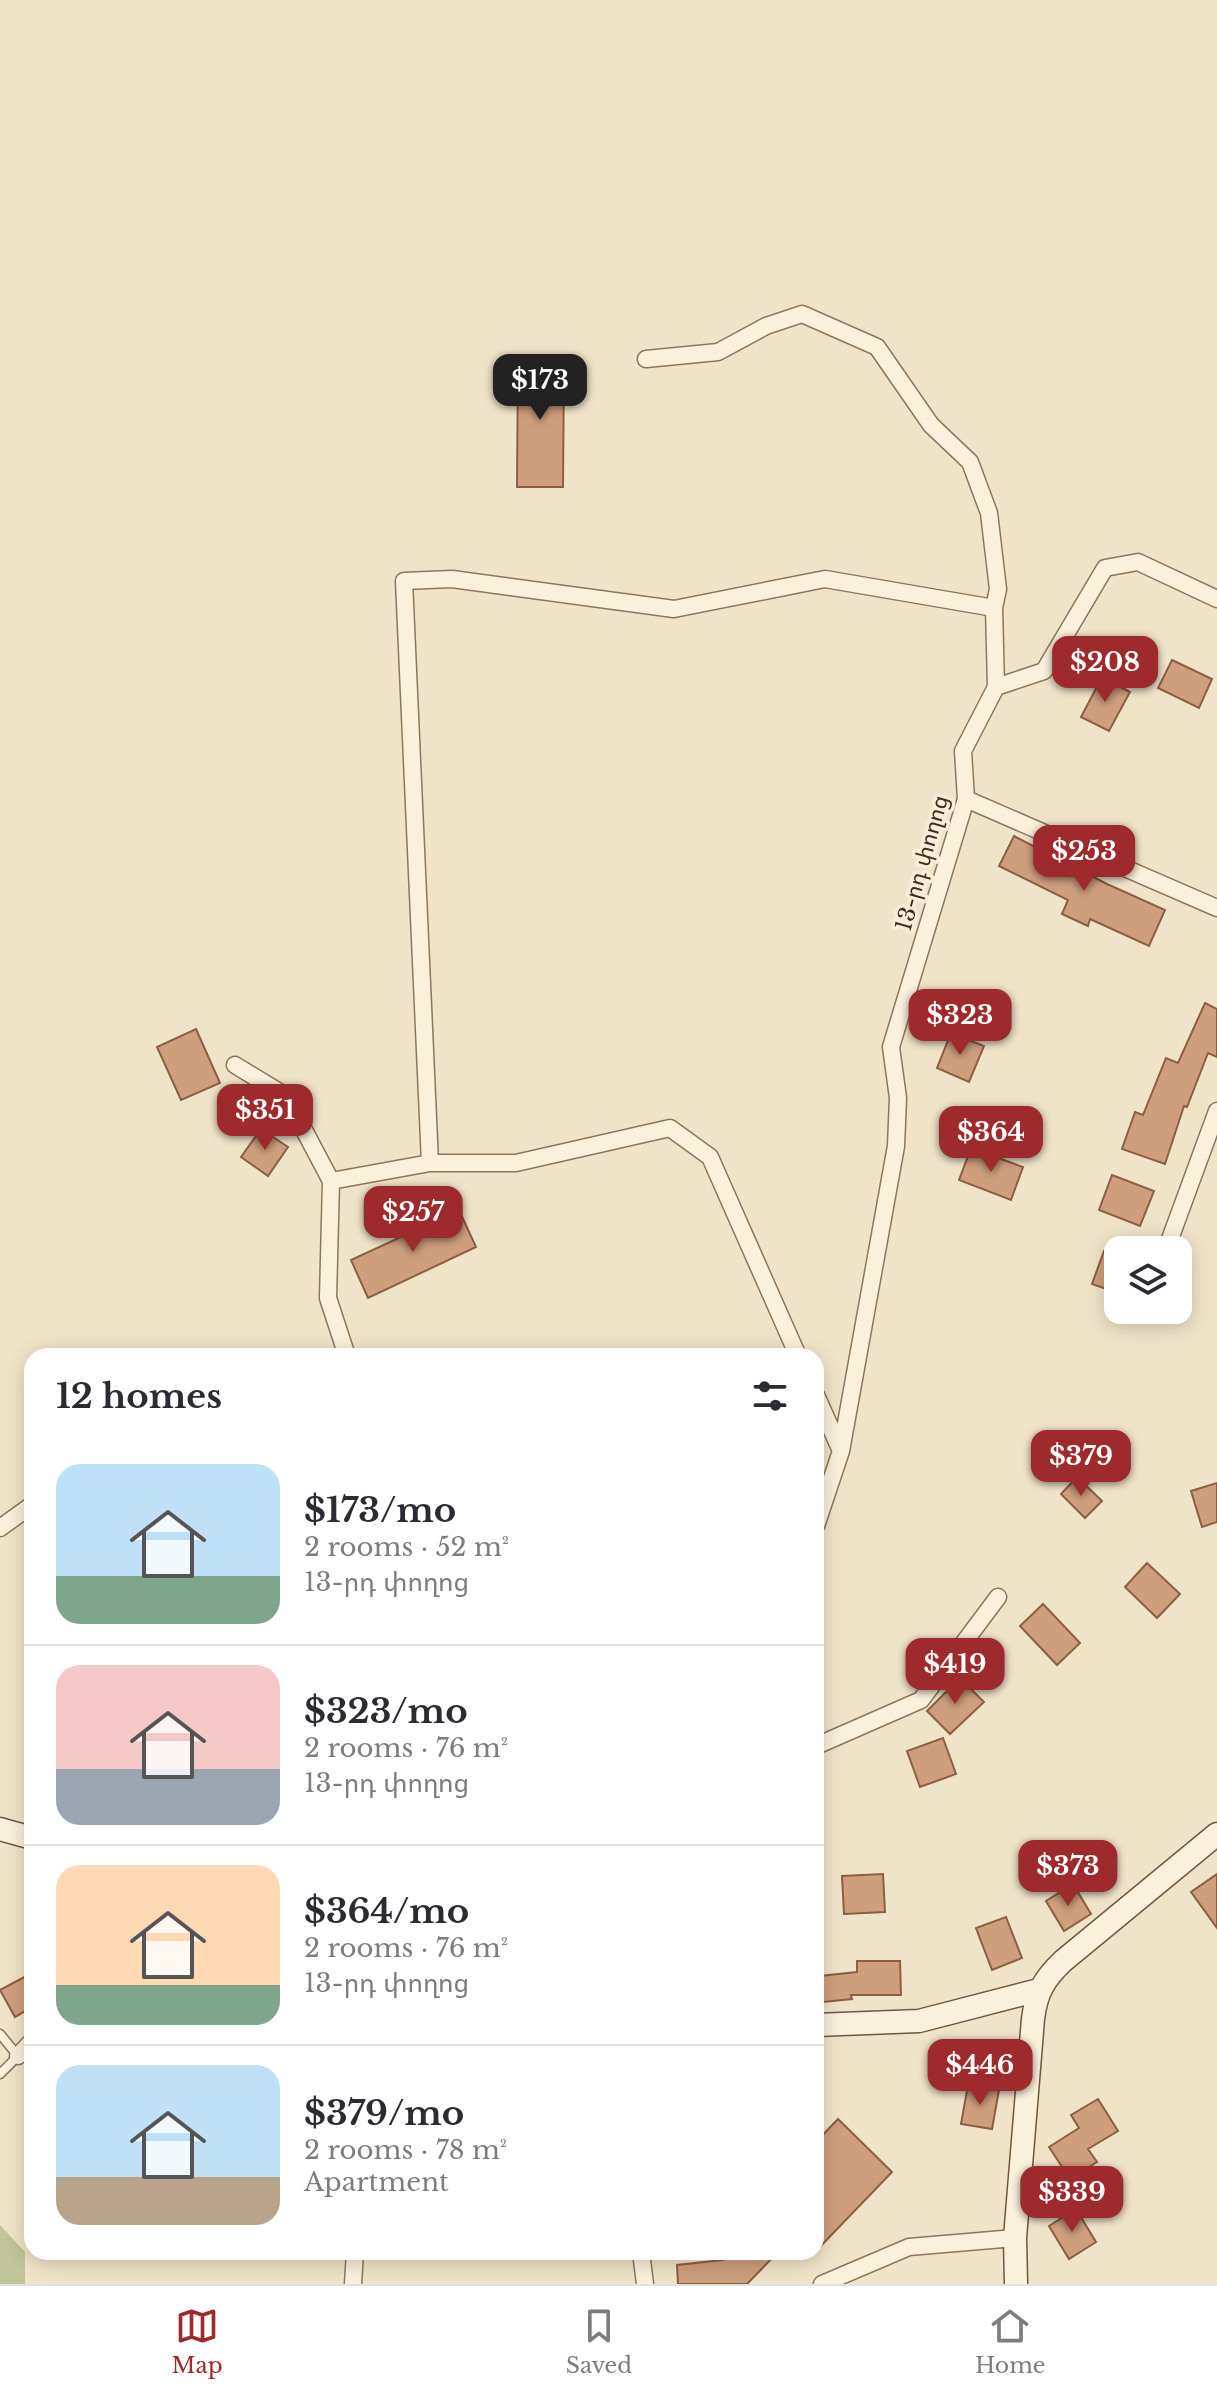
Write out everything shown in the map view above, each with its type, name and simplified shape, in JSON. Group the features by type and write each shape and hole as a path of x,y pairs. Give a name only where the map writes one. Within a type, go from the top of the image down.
{"main road":[{"path":"0,1829 24,1836"},
{"path":"1016,2284 1015,2238 1033,2019 1039,1990 1049,1974 1063,1961 1217,1834"},
{"path":"824,2025 919,2021 1039,1990"}],"street":[{"name":"13-րդ փողոց","path":"646,359 718,352 766,326 802,314 877,347 931,425 970,462 989,513 998,589 994,608 996,687 963,751 966,799 891,1047 898,1098 896,1146 841,1451 824,1502"},
{"path":"996,687 1044,671 1105,568 1138,562 1217,599"},
{"path":"430,1163 404,581 452,579 674,609 825,579 994,608"},
{"path":"966,799 1217,908"},
{"path":"235,1065 286,1096 331,1181 328,1298 344,1348"},
{"path":"1171,1236 1217,1111"},
{"path":"331,1181 430,1163 516,1163 670,1128 710,1157 794,1348"},
{"path":"824,1413 841,1451"},
{"path":"0,1528 24,1511"},
{"path":"824,1742 921,1700 998,1597"},
{"path":"18,2056 24,2050"},
{"path":"822,2284 909,2247 1015,2238"},
{"path":"353,2284 354,2260"},
{"path":"642,2260 645,2284"}],"lane":[{"path":"0,2034 18,2056 0,2074"}],"green space":[{"path":"0,2225 24,2251 25,2284 0,2284"}],"building":[{"path":"518,356 564,356 563,487 517,487"},
{"path":"1172,660 1212,679 1199,708 1158,688"},
{"path":"1102,677 1130,692 1109,731 1081,717"},
{"path":"1014,836 1165,910 1149,946 1090,919 1088,926 1062,914 1068,900 999,866"},
{"path":"1205,1003 1217,1009 1217,1057 1208,1053 1187,1107 1184,1106 1165,1164 1122,1149 1135,1112 1143,1115 1166,1058 1178,1063"},
{"path":"196,1029 220,1083 181,1100 157,1047"},
{"path":"951,1033 984,1046 969,1082 937,1068"},
{"path":"261,1129 288,1147 268,1176 241,1157"},
{"path":"971,1148 1023,1167 1011,1200 959,1180"},
{"path":"1112,1175 1154,1191 1140,1226 1099,1210"},
{"path":"459,1210 476,1247 368,1298 351,1260"},
{"path":"1104,1251 1104,1288 1092,1284"},
{"path":"1077,1477 1102,1501 1085,1518 1061,1494"},
{"path":"1217,1483 1217,1522 1202,1527 1191,1491"},
{"path":"1147,1563 1180,1594 1157,1618 1125,1587"},
{"path":"1043,1604 1080,1643 1057,1665 1020,1626"},
{"path":"960,1678 984,1702 950,1734 927,1711"},
{"path":"943,1738 956,1774 920,1787 907,1751"},
{"path":"883,1874 885,1912 844,1914 842,1876"},
{"path":"1217,1874 1217,1928 1191,1892"},
{"path":"1073,1884 1091,1914 1064,1931 1046,1901"},
{"path":"1006,1917 1022,1958 992,1970 976,1928"},
{"path":"857,1961 900,1961 901,1995 851,1995 852,1999 824,2002 824,1976 857,1972"},
{"path":"24,1977 24,2012 15,2017 0,1990"},
{"path":"968,2085 999,2090 992,2129 961,2124"},
{"path":"1098,2099 1118,2131 1088,2149 1097,2162 1070,2179 1049,2147 1079,2128 1071,2115"},
{"path":"838,2119 892,2172 824,2243 824,2134"},
{"path":"1076,2209 1096,2242 1069,2259 1049,2226"},
{"path":"723,2260 770,2260 747,2284 678,2284 677,2265"}]}
